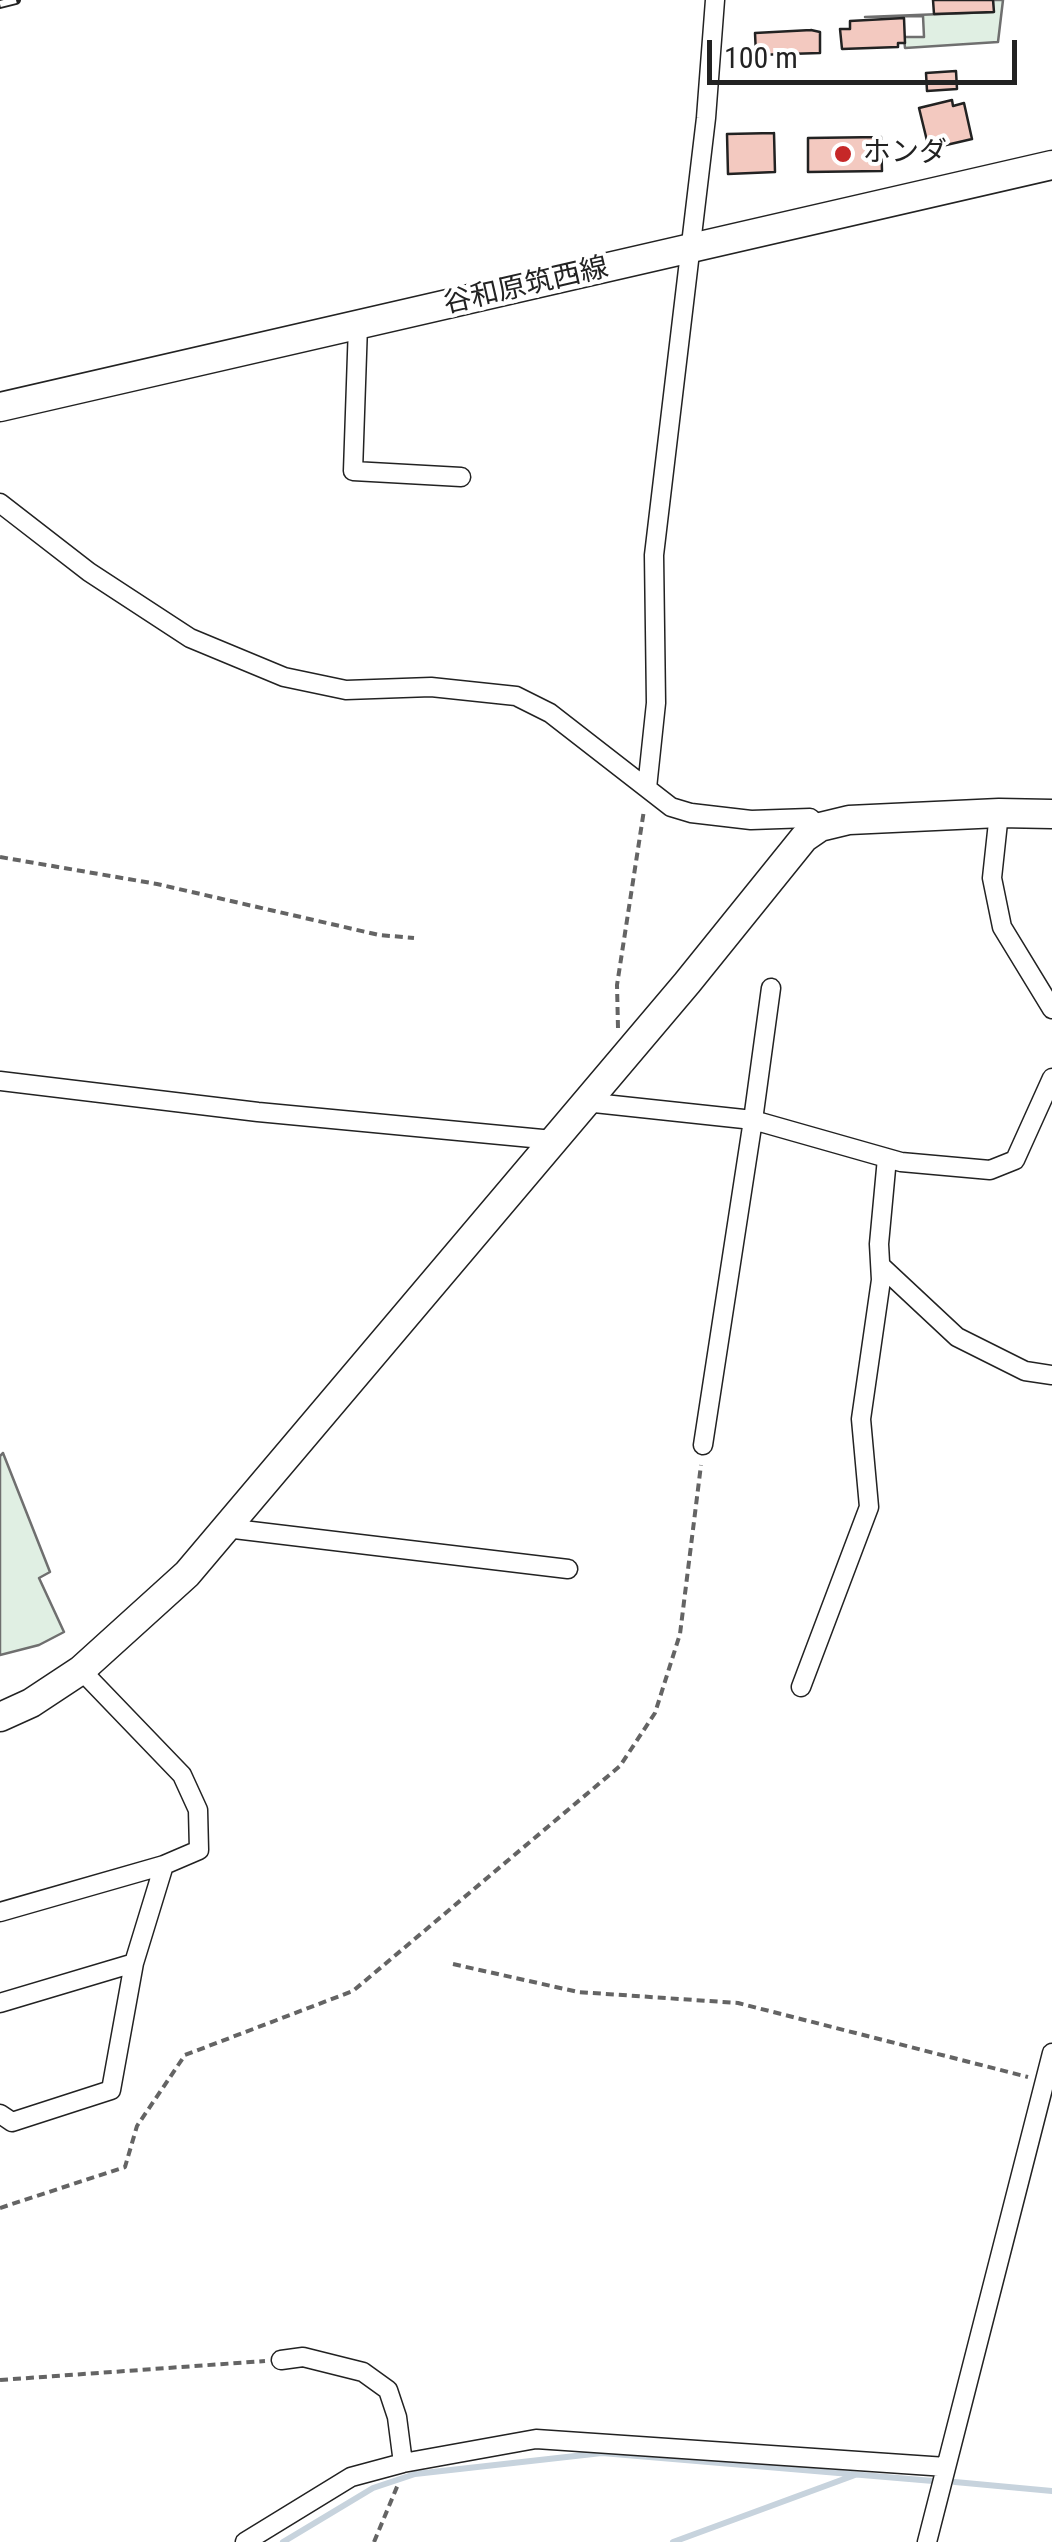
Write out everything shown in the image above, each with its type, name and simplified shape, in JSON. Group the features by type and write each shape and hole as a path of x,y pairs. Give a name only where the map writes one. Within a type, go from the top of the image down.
{"street":[{"path":"647,788 656,703 654,555 706,118 715,0"},
{"name":"谷和原筑西線","path":"0,407 1052,165"},
{"path":"358,325 352,472 461,478"},
{"path":"0,503 89,572 190,638 284,677 346,690 430,687 516,696 550,712 671,807 751,820 810,818 820,827"},
{"path":"999,813 992,878 1002,927 1052,1009"},
{"path":"0,1717 81,1670 187,1574 804,838 820,827 849,820 1052,814"},
{"path":"703,1445 771,988"},
{"path":"585,1102 753,1120 901,1162 990,1170 1015,1160 1052,1078"},
{"path":"0,1081 258,1112 552,1140"},
{"path":"802,1687 869,1507 861,1419 882,1280 879,1244 887,1158"},
{"path":"880,1266 956,1337 1026,1370 1052,1374"},
{"path":"226,1528 568,1569"},
{"path":"0,1912 199,1850 198,1810 182,1775 81,1670"},
{"path":"0,2114 12,2122 111,2090 134,1963 164,1864"},
{"path":"0,2004 134,1963"},
{"path":"928,2542 1052,2054"},
{"path":"281,2360 303,2357 363,2372 388,2390 398,2417 403,2464"},
{"path":"245,2542 351,2477 536,2439 946,2466"}],"path":[{"path":"618,1063 617,985 647,788"},
{"path":"0,857 158,884 380,936 414,938"},
{"path":"0,2208 125,2167 137,2126 185,2054 353,1991 620,1766 655,1713 680,1634 703,1445"},
{"path":"453,1964 578,1992 738,2003 1045,2081"},
{"path":"0,2380 281,2360"},
{"path":"374,2542 397,2491"}],"green space":[{"path":"993,0 1003,0 998,42 905,48 904,37 924,37 923,16 865,17 993,12"},
{"path":"3,1453 50,1572 39,1578 64,1632 39,1645 0,1655 0,1456"}],"building":[{"path":"933,0 993,0 994,12 934,14"},
{"path":"904,18 905,43 898,43 898,47 842,49 840,29 850,29 850,21"},
{"path":"820,32 820,53 756,55 755,33"},
{"path":"956,71 957,89 927,91 926,73"},
{"path":"952,100 953,106 964,103 972,139 929,149 919,108"},
{"path":"774,133 775,172 728,174 727,134"},
{"path":"881,137 882,171 808,172 808,138"}],"waterway":[{"path":"283,2542 373,2488 415,2474 602,2453 933,2481"},
{"path":"673,2542 855,2475"},
{"path":"955,2482 1052,2491"}],"railway":[{"path":"0,4 16,0"}],"place":[{"name":"ホンダ","path":"843,154"}]}
